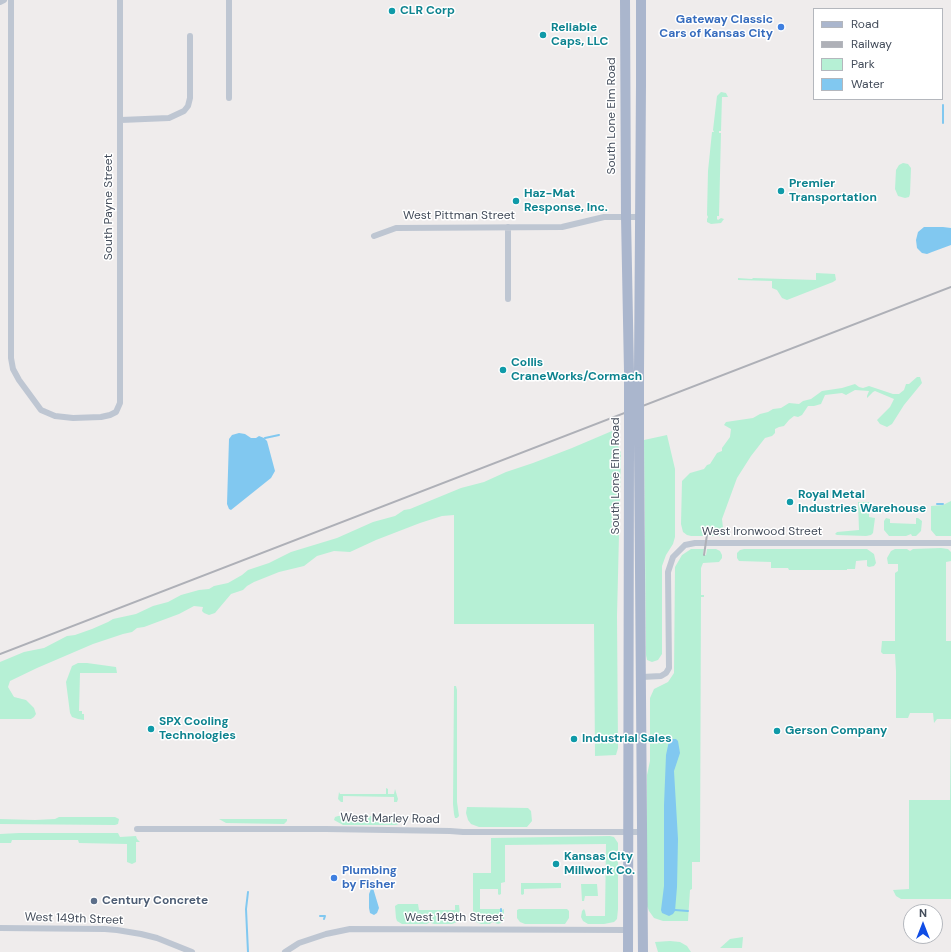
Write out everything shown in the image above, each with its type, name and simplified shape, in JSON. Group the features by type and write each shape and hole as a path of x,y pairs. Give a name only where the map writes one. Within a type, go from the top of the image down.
{"main road":[{"name":"South Lone Elm Road","path":"625,0 626,217 629,372 628,952"},
{"name":"South Lone Elm Road","path":"640,0 641,218 639,443 643,952"}],"street":[{"path":"0,2 4,0"},
{"name":"South Payne Street","path":"11,0 10,352 13,369 19,380 41,410 55,416 90,418 101,417 116,412 120,403 120,0"},
{"path":"229,0 229,98"},
{"path":"121,120 162,118 177,115 184,111 188,106 190,98 190,36"},
{"name":"West Pittman Street","path":"374,236 396,228 562,227 604,217 641,218"},
{"path":"508,227 508,299"},
{"name":"West Ironwood Street","path":"642,677 661,676 666,673 669,668 668,572 673,557 685,546 695,543 951,543"},
{"name":"West Marley Road","path":"137,829 642,832"},
{"name":"West 149th Street","path":"0,928 117,930 156,938 192,952"},
{"name":"West 149th Street","path":"285,952 299,943 326,934 350,929 628,930"}],"green space":[{"path":"721,92 726,93 728,97 722,97 721,131 719,131 719,133 721,133 719,216 717,216 717,219 724,219 721,223 711,224 707,222 708,171 712,132 714,132 717,96"},
{"path":"903,163 908,164 911,168 910,194 909,197 905,198 898,196 895,189 896,170 899,165"},
{"path":"816,273 835,274 836,280 787,300 782,298 777,290 772,288 772,281 738,280 738,278 753,278 816,280"},
{"path":"917,377 920,377 922,383 904,405 892,424 887,427 880,424 877,420 890,407 894,399 875,391 867,398 869,391 855,390 846,395 842,393 825,395 821,404 808,406 802,415 798,417 794,416 784,426 775,429 775,433 772,436 765,438 737,478 722,519 723,528 730,528 728,535 691,536 683,532 681,524 682,481 690,473 704,469 710,464 717,453 722,451 722,448 730,437 731,429 724,425 726,422 753,418 773,409 781,408 789,403 799,404 803,401 811,399 822,391 842,388 855,384 863,388 869,386 893,394 899,394 904,390 906,384 909,384"},
{"path":"612,431 621,453 617,616 618,748 616,755 595,756 594,624 454,624 454,515 442,516 420,523 350,552 334,551 317,556 304,566 279,572 254,582 243,590 231,594 215,613 209,615 202,611 203,607 194,606 179,614 144,627 137,628 132,632 93,644 37,668 10,681 8,687 14,697 26,700 34,708 36,714 34,717 31,719 0,719 0,662 24,652 44,648 67,636 92,629 113,619 136,614 153,606 168,602 181,595 228,583 248,570 269,563 291,552 337,538 373,522 395,516 404,510 410,509 461,488 484,482"},
{"path":"667,435 675,469 675,537 662,566 662,654 658,660 652,662 647,660 646,655 644,440"},
{"path":"951,501 951,536 936,536 931,530 931,506 943,505"},
{"path":"858,502 869,502 869,517 875,518 873,533 866,536 835,534 837,532 859,530"},
{"path":"886,518 890,519 890,523 916,524 916,518 918,518 922,521 921,531 916,536 912,536 911,534 906,536 889,536 884,530 884,521"},
{"path":"691,549 704,549 703,554 706,555 707,549 716,549 720,551 722,555 719,562 703,563 701,568 701,595 704,595 704,597 701,597 700,862 692,862 692,889 690,890 688,921 663,921 654,918 647,906 647,775 650,761 650,698 654,689 668,682 674,673 675,567 682,555"},
{"path":"744,549 867,549 874,554 876,563 874,566 869,567 867,566 867,560 856,561 855,569 847,570 789,570 788,568 771,568 771,562 739,561 737,558 737,553"},
{"path":"895,549 907,549 910,551 913,549 948,549 951,552 951,561 946,562 946,641 951,641 951,719 937,719 934,723 933,713 910,713 908,718 896,718 895,654 883,654 881,652 882,641 895,641 895,573 898,571 898,564 888,564 887,558 891,551"},
{"path":"78,663 116,667 117,673 80,673 79,711 82,711 82,714 84,714 84,720 72,717 70,713 66,682 72,666"},
{"path":"454,686 456,686 457,690 457,802 459,816 457,818 455,818 453,804"},
{"path":"951,722 951,899 901,899 896,896 893,890 909,889 909,800 950,800"},
{"path":"386,788 388,789 388,794 394,794 395,789 398,799 397,802 394,802 394,797 343,796 343,802 338,799 339,792 340,794 386,794"},
{"path":"467,807 528,808 531,811 532,821 527,827 479,827 471,824 468,820 466,813"},
{"path":"401,816 401,819 399,824 396,825 343,825 334,820 335,817"},
{"path":"59,817 115,817 119,819 118,824 115,825 0,824 0,819 35,820 55,819"},
{"path":"219,819 287,819 287,821 284,824 226,823"},
{"path":"118,833 120,837 136,836 140,842 136,842 136,862 132,864 127,862 127,844 79,843 78,840 12,840 11,843 0,843 0,834"},
{"path":"614,837 618,843 618,909 617,919 614,922 604,924 588,924 583,921 581,917 584,909 586,916 605,916 606,844 505,845 505,882 501,883 501,894 498,894 498,889 480,889 480,909 500,909 500,917 502,916 502,910 504,909 504,919 498,924 492,922 490,924 481,924 474,921 473,873 491,873 491,838"},
{"path":"521,883 561,883 561,888 524,889 524,894 522,895"},
{"path":"581,884 597,884 598,896 585,896 584,901 582,901"},
{"path":"398,904 418,904 419,910 455,910 455,905 459,905 460,915 457,922 452,924 434,924 430,922 427,924 402,924 397,921 396,918 395,906"},
{"path":"567,909 569,911 569,918 565,924 525,924 520,922 517,918 517,910"},
{"path":"743,937 742,948 720,948 730,939"},
{"path":"655,942 680,942 687,946 691,952 658,952"}],"water":[{"path":"924,227 951,228 951,245 927,254 922,253 917,248 916,240 918,232"},
{"path":"239,433 245,434 251,438 256,438 259,436 267,441 275,471 271,478 231,510 227,504 229,439 232,435"},
{"path":"676,739 678,741 680,753 674,771 678,839 677,887 675,911 669,916 662,913 661,910 664,886 664,805 666,755 669,741"},
{"path":"373,888 379,908 377,913 374,915 370,913 369,908 369,894"}],"waterway":[{"path":"943,105 943,123"},
{"path":"265,438 279,435"},
{"path":"937,504 943,504"},
{"path":"248,892 246,909 248,952"},
{"path":"501,909 501,916"},
{"path":"675,910 688,911"},
{"path":"320,916 325,916 324,919"}],"railway":[{"path":"0,654 951,287"},
{"path":"704,555 708,528"}],"place":[{"name":"CLR Corp","path":"392,11"},
{"name":"Gateway Classic Cars of Kansas City","path":"781,27"},
{"name":"Reliable Caps, LLC","path":"543,35"},
{"name":"Premier Transportation","path":"781,191"},
{"name":"Haz-Mat Response, Inc.","path":"516,201"},
{"name":"Collis CraneWorks/Cormach","path":"503,370"},
{"name":"Royal Metal Industries Warehouse","path":"790,502"},
{"name":"SPX Cooling Technologies","path":"151,729"},
{"name":"Gerson Company","path":"777,731"},
{"name":"Industrial Sales","path":"574,739"},
{"name":"Kansas City Millwork Co.","path":"556,864"},
{"name":"Plumbing by Fisher","path":"334,878"},
{"name":"Century Concrete","path":"94,901"}]}
